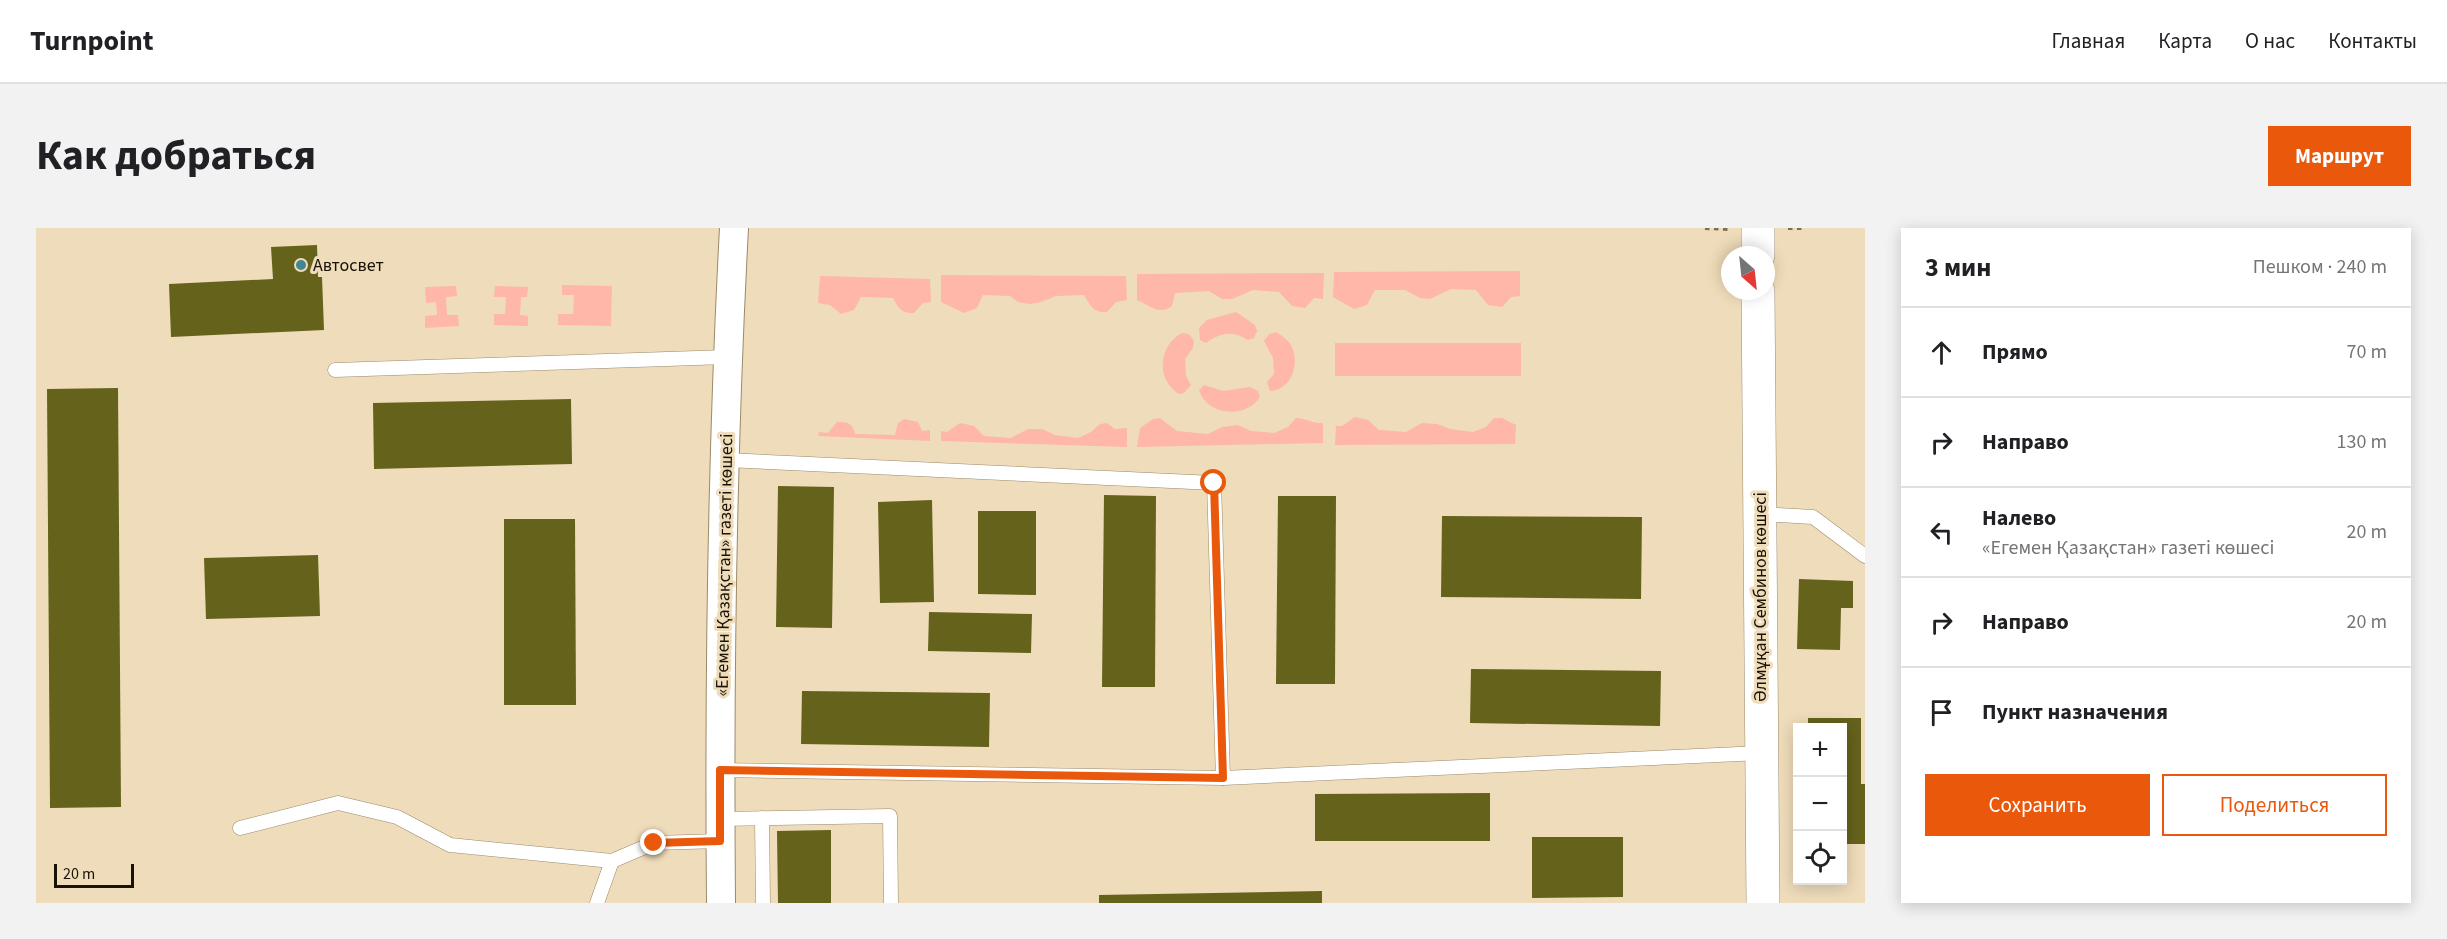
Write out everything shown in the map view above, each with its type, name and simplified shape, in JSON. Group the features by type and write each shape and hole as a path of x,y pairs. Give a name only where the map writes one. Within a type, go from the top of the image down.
{"street":[{"name":"«Егемен Қазақстан» газеті көшесі","path":"721,903 720,770 727,357 734,228"},
{"path":"1758,228 1758,246"},
{"name":"Әлмұқан Сембинов көшесі","path":"1758,300 1762,903"}],"lane":[{"path":"335,370 727,357"},
{"path":"726,460 1214,483 1223,778"},
{"path":"1760,514 1814,517 1865,556"},
{"path":"720,770 1223,778 1761,753"},
{"path":"240,828 338,803 397,817 450,845 612,861 654,843 720,830 762,818 890,816 891,903"},
{"path":"762,818 763,903"},
{"path":"597,903 612,861"}],"shaded area":[{"path":"1520,271 1520,296 1511,297 1502,307 1488,305 1476,290 1451,289 1430,299 1420,298 1405,290 1375,290 1367,305 1354,309 1333,297 1334,272"},
{"path":"1324,273 1323,299 1314,298 1305,308 1292,306 1279,292 1253,290 1232,299 1222,299 1209,291 1175,293 1172,306 1162,310 1154,309 1137,300 1137,274"},
{"path":"941,275 1126,276 1127,300 1116,302 1107,312 1102,312 1093,308 1084,295 1056,296 1030,304 1018,302 1010,296 983,295 977,308 964,313 941,302"},
{"path":"820,276 930,279 931,302 923,303 914,313 910,313 901,310 893,298 861,297 854,310 841,314 830,305 818,303"},
{"path":"562,285 612,286 611,326 558,325 558,314 573,314 574,295 562,295"},
{"path":"456,286 457,296 446,297 447,315 458,315 459,326 425,328 425,316 437,315 436,302 426,303 425,287"},
{"path":"495,286 528,287 527,297 521,297 520,315 528,316 528,326 494,325 494,314 505,314 506,297 494,297"},
{"path":"1236,312 1255,325 1257,331 1254,338 1248,340 1237,335 1226,334 1206,343 1200,340 1199,328 1207,320"},
{"path":"1277,332 1292,347 1295,363 1288,382 1277,390 1270,391 1267,382 1274,374 1273,358 1264,341 1269,334"},
{"path":"1182,333 1189,334 1194,341 1193,348 1185,359 1186,376 1191,385 1184,393 1179,394 1166,380 1163,362 1168,345"},
{"path":"1335,343 1521,343 1521,376 1335,376"},
{"path":"1204,385 1223,391 1250,387 1258,391 1260,397 1246,409 1227,412 1210,405 1203,399 1199,390"},
{"path":"1355,417 1368,420 1379,430 1406,432 1422,423 1473,432 1486,427 1494,418 1502,418 1516,425 1515,444 1335,445 1336,426 1342,426"},
{"path":"1160,418 1177,431 1208,434 1222,427 1238,425 1251,431 1274,433 1288,427 1296,418 1300,418 1323,423 1323,443 1137,447 1140,428 1153,419"},
{"path":"904,419 918,422 922,431 930,430 930,441 818,436 819,432 828,433 837,422 851,426 855,434 895,435 898,423"},
{"path":"960,423 974,426 984,436 1011,438 1028,429 1042,429 1055,435 1078,438 1091,432 1100,424 1107,423 1115,429 1127,428 1127,447 941,441 941,431 947,432"}],"building":[{"path":"317,245 318,277 322,277 324,330 171,337 169,284 273,279 271,247"},
{"path":"118,388 121,807 50,808 47,389"},
{"path":"571,399 572,464 374,469 373,403"},
{"path":"778,486 834,487 832,628 776,627"},
{"path":"1104,495 1156,496 1155,687 1102,687"},
{"path":"1278,496 1336,496 1335,684 1276,684"},
{"path":"932,500 934,602 880,603 878,502"},
{"path":"978,511 1036,511 1036,595 978,594"},
{"path":"1442,516 1642,517 1641,599 1441,597"},
{"path":"504,519 575,519 576,705 504,705"},
{"path":"318,555 320,616 206,619 204,558"},
{"path":"1799,579 1853,581 1853,608 1841,608 1840,650 1797,649"},
{"path":"929,612 1032,614 1031,653 928,651"},
{"path":"1471,669 1661,671 1660,726 1470,723"},
{"path":"802,691 990,693 989,747 801,744"},
{"path":"1808,718 1861,718 1861,784 1865,784 1865,844 1847,844 1847,723 1808,723"},
{"path":"1490,793 1490,841 1315,841 1315,794"},
{"path":"831,830 831,903 778,903 777,831"},
{"path":"1532,837 1623,837 1623,897 1532,898"},
{"path":"1322,891 1322,903 1099,903 1099,895"}],"place":[{"name":"Автосвет","path":"301,265"}],"route":[{"path":"654,843 720,841 720,770 898,775 1223,778 1214,483"}]}
